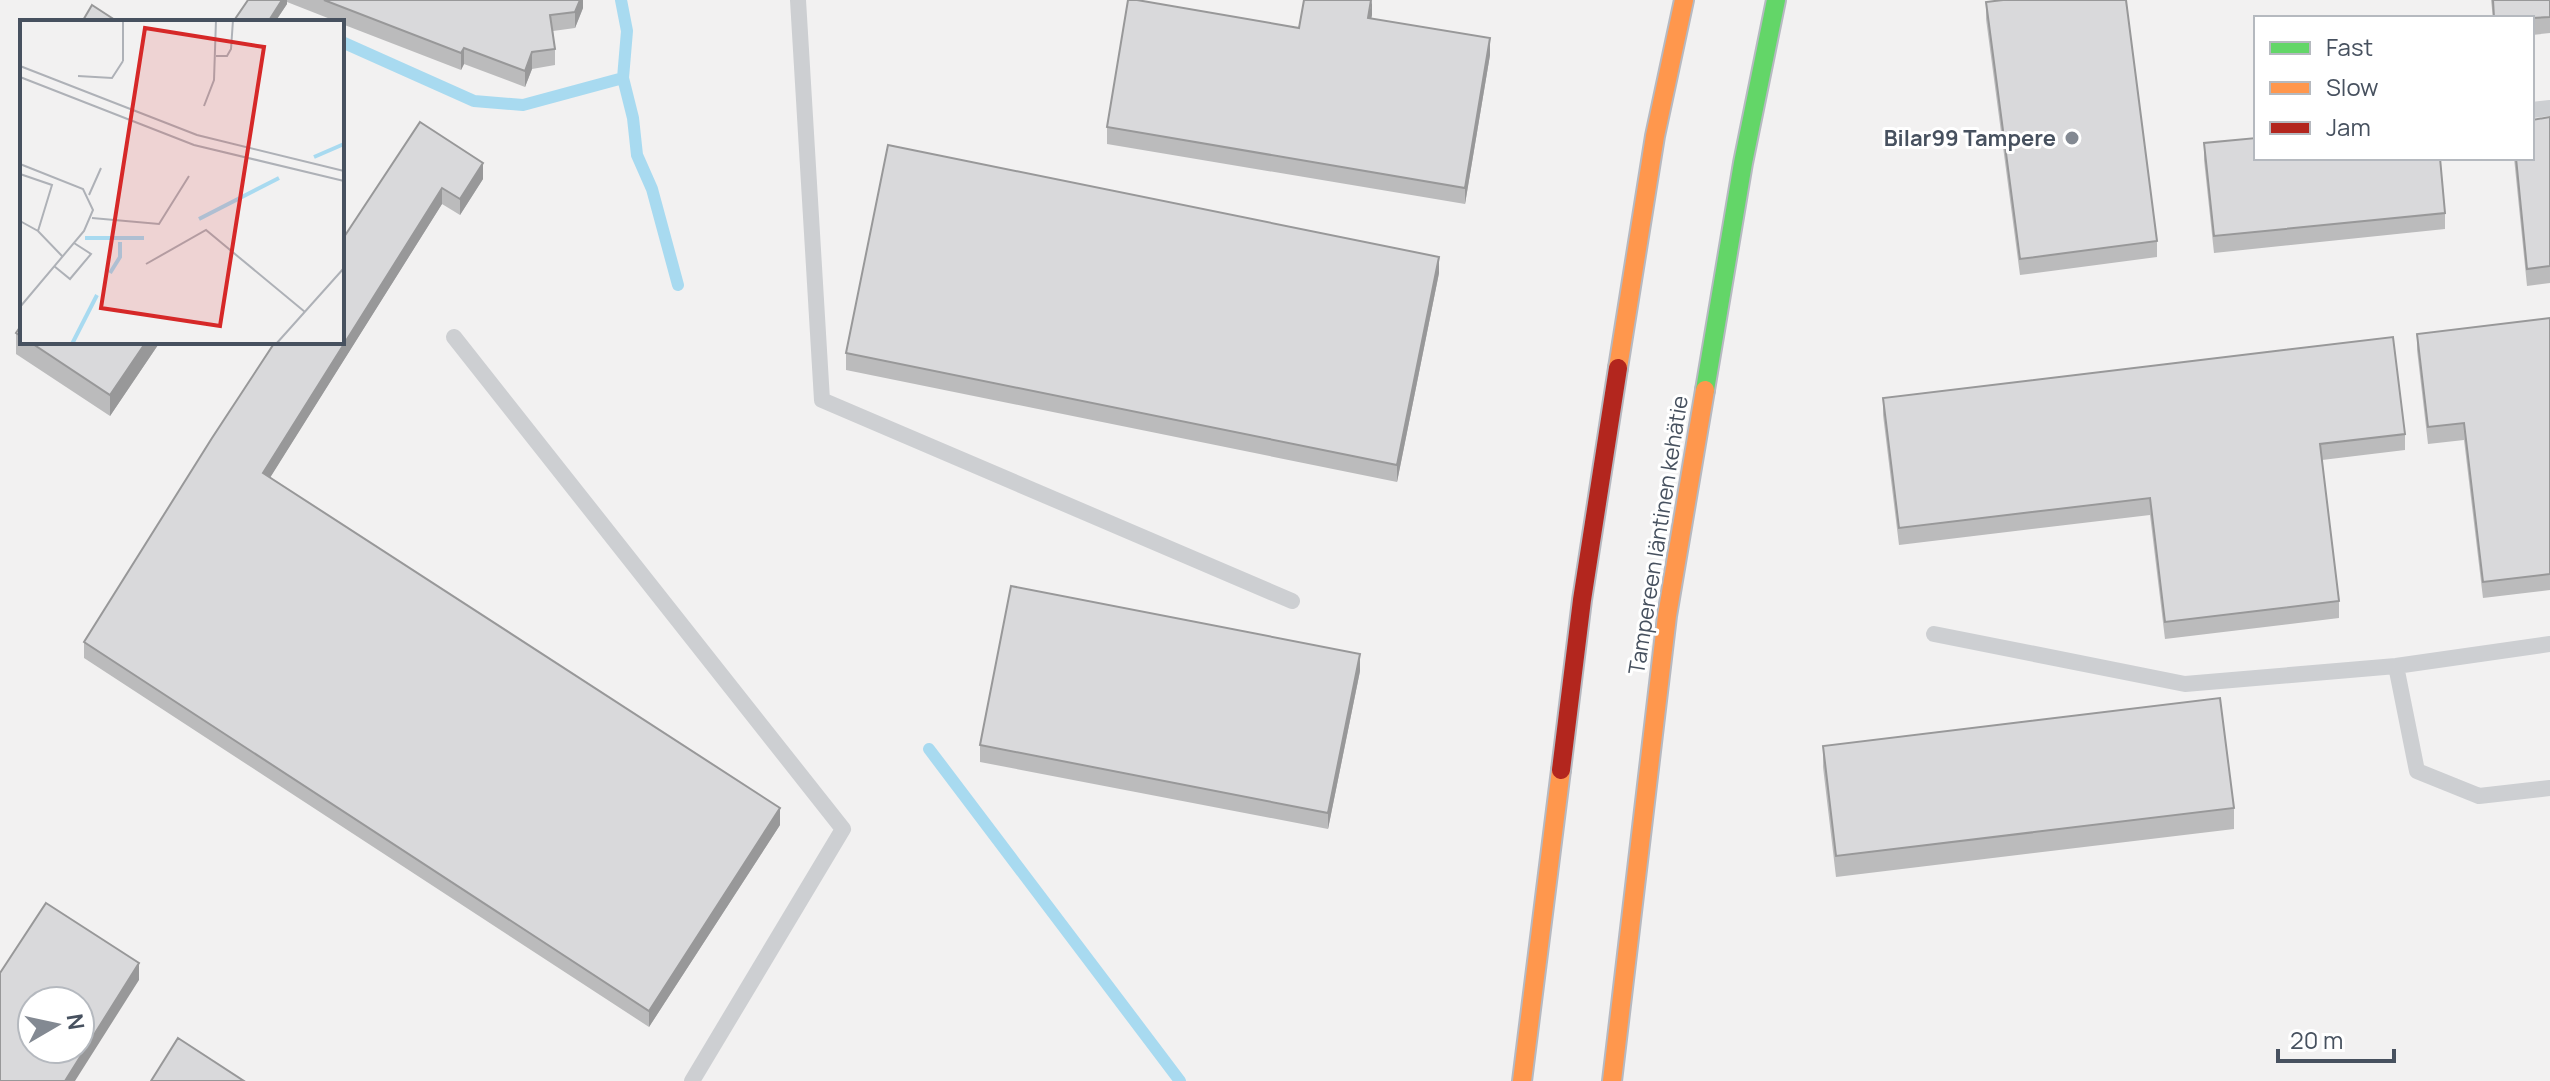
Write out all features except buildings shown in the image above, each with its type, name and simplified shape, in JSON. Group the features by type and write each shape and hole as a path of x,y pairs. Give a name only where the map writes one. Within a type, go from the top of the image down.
{"highway":[{"path":"1522,1081 1582,600 1655,136 1684,0"},
{"name":"Tampereen läntinen kehätie","path":"1612,1081 1667,616 1743,163 1776,0"}],"lane":[{"path":"798,0 822,400 1292,601"},
{"path":"454,337 843,829 692,1081"},
{"path":"1934,634 2185,684 2396,666 2550,644"},
{"path":"2396,666 2417,771 2479,796 2550,788"}],"waterway":[{"path":"621,0 627,31 623,78 633,118 637,155 652,189 678,285"},
{"path":"344,43 474,101 523,105 623,78"},
{"path":"929,749 1180,1081"}],"traffic: fast":[{"path":"1705,390 1743,163 1776,0"}],"traffic: slow":[{"path":"1618,368 1655,136 1684,0"},
{"path":"1612,1081 1667,616 1705,390"},
{"path":"1522,1081 1561,770"}],"traffic: jam":[{"path":"1561,770 1582,600 1618,368"}],"place":[{"name":"Bilar99 Tampere","path":"2072,138"}]}
